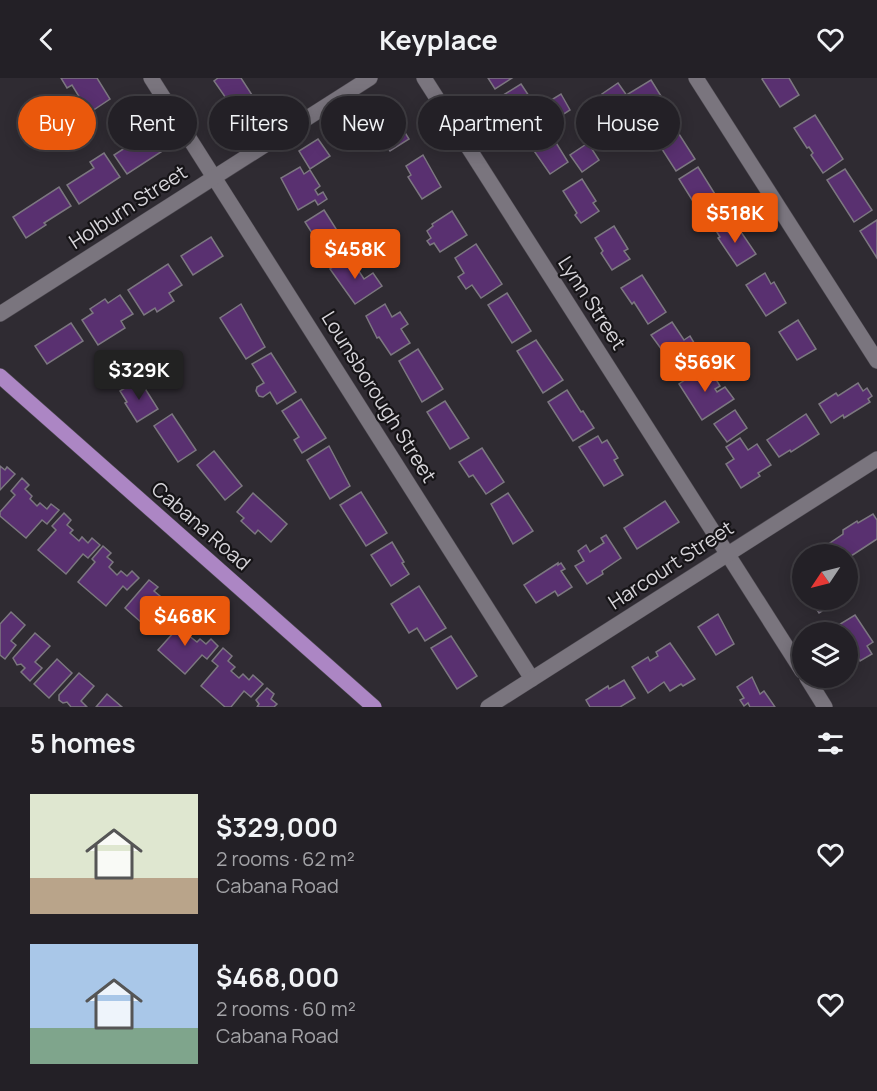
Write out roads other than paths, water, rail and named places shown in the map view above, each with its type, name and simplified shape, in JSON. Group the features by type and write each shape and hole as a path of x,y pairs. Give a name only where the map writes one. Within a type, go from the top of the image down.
{"main road":[{"name":"Cabana Road","path":"0,376 374,707"}],"street":[{"name":"Lounsborough Street","path":"151,78 532,679"},
{"name":"Holburn Street","path":"0,314 370,78"},
{"name":"Lynn Street","path":"424,78 792,655"},
{"path":"696,78 877,361"},
{"name":"Harcourt Street","path":"488,707 877,459"},
{"path":"813,688 825,707"}]}
